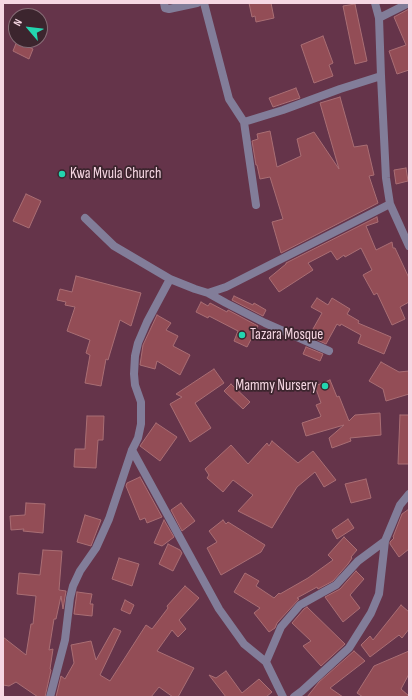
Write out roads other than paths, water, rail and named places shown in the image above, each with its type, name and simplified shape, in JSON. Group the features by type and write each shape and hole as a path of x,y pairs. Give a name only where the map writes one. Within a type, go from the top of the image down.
{"street":[{"path":"164,3 165,8 169,9 197,3"},
{"path":"204,3 229,99 244,122 256,205"},
{"path":"376,3 379,18 386,178 390,204 409,246"},
{"path":"379,18 409,3"},
{"path":"244,122 381,76"},
{"path":"208,293 226,288 390,204"},
{"path":"85,218 114,246 170,278 208,293 265,323 329,351"},
{"path":"50,697 65,640 70,598 73,586 80,571 96,548 109,519 132,450 138,438 141,424 141,402 135,385 134,374 137,349 146,322 170,278"},
{"path":"132,450 219,609 244,644 266,662 283,697"},
{"path":"294,697 349,648 371,613 378,594 385,541 400,505 409,494"},
{"path":"266,662 281,627 300,605 336,585 358,561 385,541"}],"place":[{"name":"Kwa Mvula Church","path":"62,174"},
{"name":"Tazara Mosque","path":"242,335"},
{"name":"Mammy Nursery","path":"325,386"}]}
